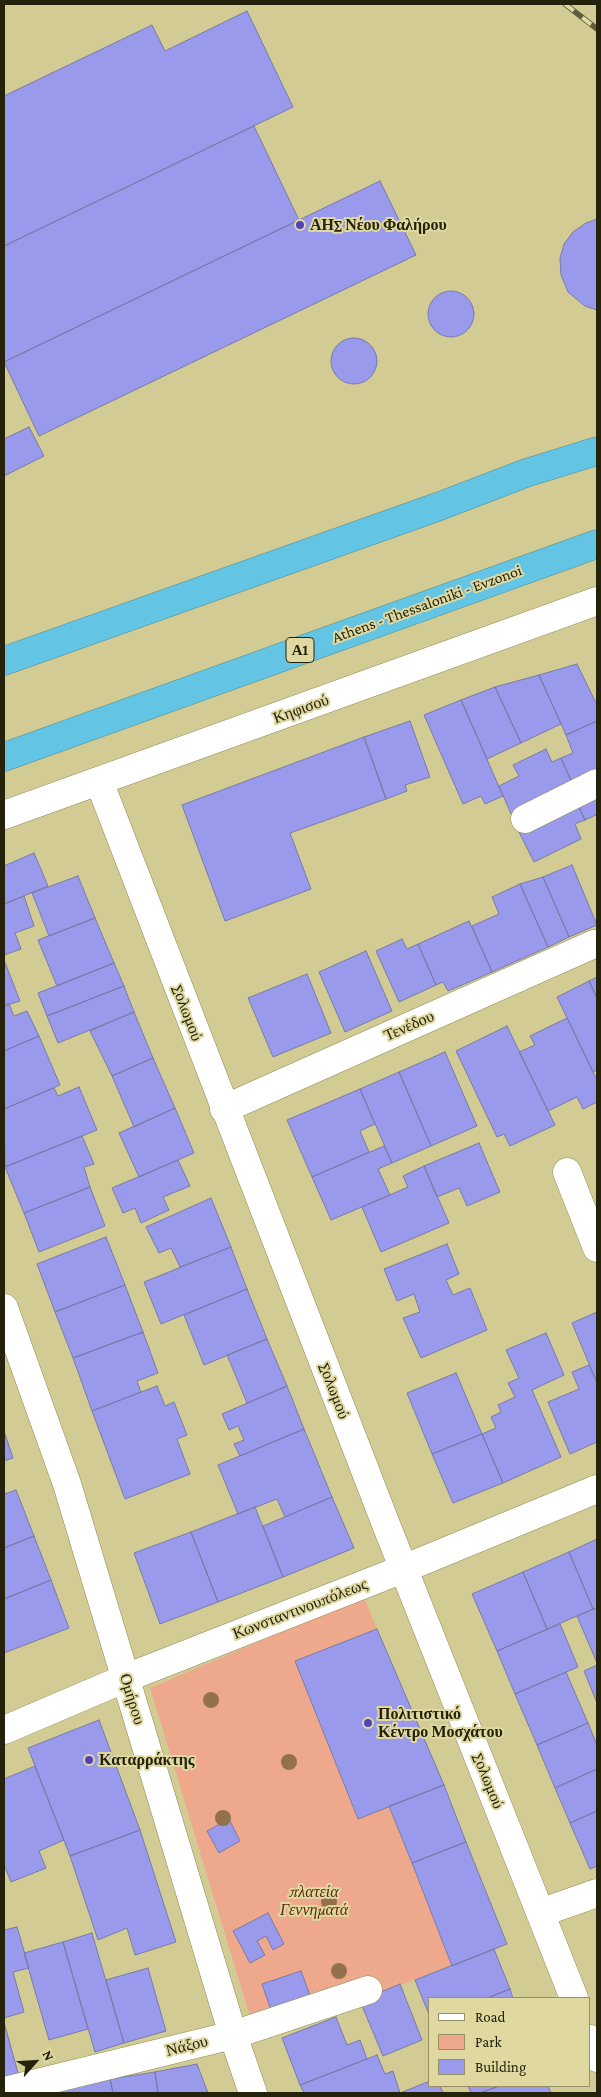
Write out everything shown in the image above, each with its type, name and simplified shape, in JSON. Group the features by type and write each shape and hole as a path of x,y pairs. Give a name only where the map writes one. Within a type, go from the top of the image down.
{"highway":[{"path":"4,661 440,506 526,473 597,451"},
{"name":"Athens - Thessaloniki - Evzonoi","path":"4,757 597,544"}],"street":[{"name":"Κηφισού","path":"4,815 594,608"},
{"name":"Σολωμού","path":"99,781 403,1569 574,1997"},
{"path":"525,820 597,783"},
{"name":"Τενέδου","path":"224,1109 594,944"},
{"path":"567,1172 597,1248"},
{"name":"Ομήρου","path":"4,1308 66,1484 233,2035 253,2093"},
{"name":"Κωνσταντινουπόλεως","path":"4,1730 126,1678 403,1569 597,1489"},
{"path":"540,1913 597,1893"},
{"name":"Νάξου","path":"4,2091 233,2035 368,1990"},
{"path":"591,2042 597,2058"}],"green space":[{"name":"πλατεία Γεννηματά","path":"364,1597 377,1629 295,1661 357,1818 389,1806 452,1966 376,1994 252,2023 150,1688"}],"building":[{"path":"247,11 293,107 4,246 4,96 152,25 165,51"},
{"path":"254,126 299,220 4,362 4,246"},
{"path":"380,181 416,255 39,436 4,362"},
{"path":"597,219 597,310 585,306 568,292 561,275 560,258 564,244 573,232 586,223"},
{"path":"456,291 460,292 470,301 473,305 473,323 464,333 456,337 446,337 438,333 429,323 428,309 432,301 442,292"},
{"path":"359,338 371,344 376,352 376,370 371,378 363,383 349,384 337,378 332,370 331,356 337,344 345,339"},
{"path":"29,427 44,456 4,476 4,439"},
{"path":"577,664 597,705 597,721 566,735 539,675"},
{"path":"539,675 561,724 521,743 495,687"},
{"path":"495,687 521,743 487,759 461,700"},
{"path":"461,700 503,796 485,804 481,796 463,804 424,715"},
{"path":"410,721 430,777 405,785 407,791 386,799 364,737"},
{"path":"597,721 597,773 573,785 561,758 573,753 566,735"},
{"path":"364,737 386,799 290,833 311,889 225,921 182,805"},
{"path":"546,749 552,762 561,758 573,785 511,814 499,786 519,776 513,765"},
{"path":"597,792 597,818 596,815 585,820 576,801"},
{"path":"576,801 585,820 575,824 581,839 534,862 518,830"},
{"path":"34,853 48,886 4,904 4,866"},
{"path":"572,865 597,925 569,937 543,877"},
{"path":"78,876 95,918 49,936 32,893"},
{"path":"543,877 569,937 548,947 520,884"},
{"path":"520,884 548,947 492,972 472,926 499,914 492,897"},
{"path":"24,896 34,926 15,933 21,949 4,955 4,904"},
{"path":"95,918 114,963 57,986 38,940"},
{"path":"469,921 492,972 448,991 443,982 436,985 418,944"},
{"path":"402,939 407,949 418,944 436,985 399,1002 376,951"},
{"path":"366,951 392,1011 345,1032 319,972"},
{"path":"4,960 20,1001 4,1006"},
{"path":"114,963 124,986 47,1016 38,993"},
{"path":"307,974 331,1033 273,1057 248,998"},
{"path":"597,977 597,998 589,981"},
{"path":"589,981 597,998 597,1070 593,1072 557,997"},
{"path":"124,986 134,1012 58,1043 47,1016"},
{"path":"9,1004 14,1016 27,1011 39,1036 4,1051 4,1006"},
{"path":"134,1012 153,1058 112,1076 90,1031"},
{"path":"567,1018 597,1080 597,1102 583,1109 577,1097 548,1111 519,1052 535,1045 530,1036"},
{"path":"507,1026 555,1125 510,1146 504,1134 497,1137 456,1051"},
{"path":"39,1036 60,1085 4,1109 4,1051"},
{"path":"445,1052 477,1126 431,1146 399,1072"},
{"path":"153,1058 175,1108 134,1127 112,1076"},
{"path":"399,1072 431,1146 392,1163 360,1089"},
{"path":"79,1087 97,1130 5,1167 4,1109 54,1088 58,1096"},
{"path":"360,1089 375,1124 360,1131 369,1152 312,1177 287,1120"},
{"path":"175,1108 194,1153 139,1177 119,1133"},
{"path":"82,1136 94,1164 84,1167 90,1187 24,1213 5,1167"},
{"path":"479,1143 500,1192 467,1206 459,1188 437,1197 424,1166"},
{"path":"384,1146 392,1163 378,1169 390,1195 331,1220 312,1177"},
{"path":"178,1160 190,1186 163,1197 169,1210 141,1223 135,1208 123,1213 112,1188"},
{"path":"424,1166 449,1223 381,1252 362,1207 408,1187 403,1176"},
{"path":"90,1187 105,1226 39,1252 24,1213"},
{"path":"211,1198 231,1247 180,1267 171,1248 159,1253 146,1227"},
{"path":"106,1237 125,1285 55,1312 37,1264"},
{"path":"447,1244 459,1274 446,1280 453,1295 470,1288 487,1330 421,1358 403,1318 420,1312 414,1294 397,1301 384,1269"},
{"path":"231,1247 247,1289 161,1324 144,1282"},
{"path":"125,1285 143,1332 73,1358 55,1312"},
{"path":"247,1289 267,1339 204,1365 184,1315"},
{"path":"597,1312 597,1377 595,1378 572,1323"},
{"path":"143,1332 158,1373 137,1381 141,1392 92,1411 73,1358"},
{"path":"546,1333 564,1375 532,1390 561,1457 503,1483 482,1434 496,1428 491,1417 501,1412 498,1405 515,1397 508,1383 519,1378 506,1350"},
{"path":"267,1339 287,1386 247,1403 227,1355"},
{"path":"589,1365 597,1383 597,1442 570,1454 548,1402 579,1389 572,1372"},
{"path":"456,1373 482,1434 432,1454 407,1393"},
{"path":"157,1386 165,1406 174,1402 187,1435 177,1439 190,1474 125,1499 92,1411"},
{"path":"287,1386 304,1429 240,1456 234,1444 244,1440 238,1426 229,1430 222,1414"},
{"path":"304,1429 332,1497 285,1517 277,1499 238,1514 218,1465"},
{"path":"4,1431 13,1458 4,1461"},
{"path":"482,1434 503,1483 453,1503 432,1454"},
{"path":"16,1490 34,1536 4,1548 4,1494"},
{"path":"332,1497 354,1548 283,1577 263,1526"},
{"path":"255,1507 283,1577 218,1602 191,1532"},
{"path":"191,1532 218,1602 160,1624 134,1553"},
{"path":"34,1536 51,1580 4,1599 4,1548"},
{"path":"597,1539 597,1608 593,1609 569,1552"},
{"path":"569,1552 593,1609 547,1629 523,1572"},
{"path":"523,1572 547,1629 497,1651 472,1594"},
{"path":"51,1580 69,1628 4,1653 4,1599"},
{"path":"597,1608 597,1663 577,1616"},
{"path":"560,1624 578,1667 515,1694 497,1651"},
{"name":"Πολιτιστικό Κέντρο Μοσχάτου","path":"377,1629 444,1785 358,1819 295,1661"},
{"path":"597,1665 597,1703 584,1671"},
{"path":"566,1672 588,1723 537,1745 515,1694"},
{"path":"99,1720 140,1830 70,1856 28,1748"},
{"path":"588,1723 597,1745 597,1769 555,1788 537,1745"},
{"path":"35,1766 64,1840 39,1851 46,1868 11,1882 4,1865 4,1779"},
{"path":"597,1769 597,1811 570,1823 555,1788"},
{"path":"444,1785 466,1842 412,1863 389,1806"},
{"path":"597,1811 597,1866 590,1869 570,1823"},
{"path":"229,1819 240,1841 219,1853 207,1831"},
{"path":"140,1830 176,1942 135,1955 127,1928 98,1940 70,1856"},
{"path":"466,1842 507,1944 452,1966 412,1863"},
{"path":"268,1913 284,1944 273,1950 266,1936 257,1941 265,1955 250,1963 233,1931"},
{"path":"17,1927 29,1968 13,1972 24,2012 4,2018 4,1930"},
{"path":"92,1933 124,2043 95,2052 63,1942"},
{"path":"63,1942 88,2029 49,2040 24,1953"},
{"path":"494,1949 510,1989 490,1997 428,1997 428,2012 415,1980"},
{"path":"148,1968 166,2031 124,2043 106,1980"},
{"path":"301,1971 312,2001 273,2016 262,1984"},
{"path":"400,1984 422,2040 383,2056 360,2001"},
{"path":"510,1989 513,1997 490,1997"},
{"path":"336,2017 347,2045 360,2040 367,2059 300,2085 282,2038"},
{"path":"4,2022 18,2073 4,2077"},
{"path":"377,2055 385,2074 393,2071 400,2093 304,2093 300,2085"},
{"path":"197,2064 208,2093 158,2093 155,2072"},
{"path":"155,2072 158,2093 113,2093 110,2079"},
{"path":"110,2079 113,2093 39,2093"},
{"path":"428,2082 428,2087 440,2087 443,2093 400,2093"},
{"path":"468,2087 496,2087 480,2093 471,2093"},
{"path":"496,2087 548,2087 551,2093 480,2093"}],"railway":[{"path":"565,4 597,29"}],"place":[{"name":"ΑΗΣ Νέου Φαλήρου","path":"300,225"},
{"name":"Πολιτιστικό Κέντρο Μοσχάτου","path":"368,1723"},
{"name":"Καταρράκτης","path":"89,1760"}]}
